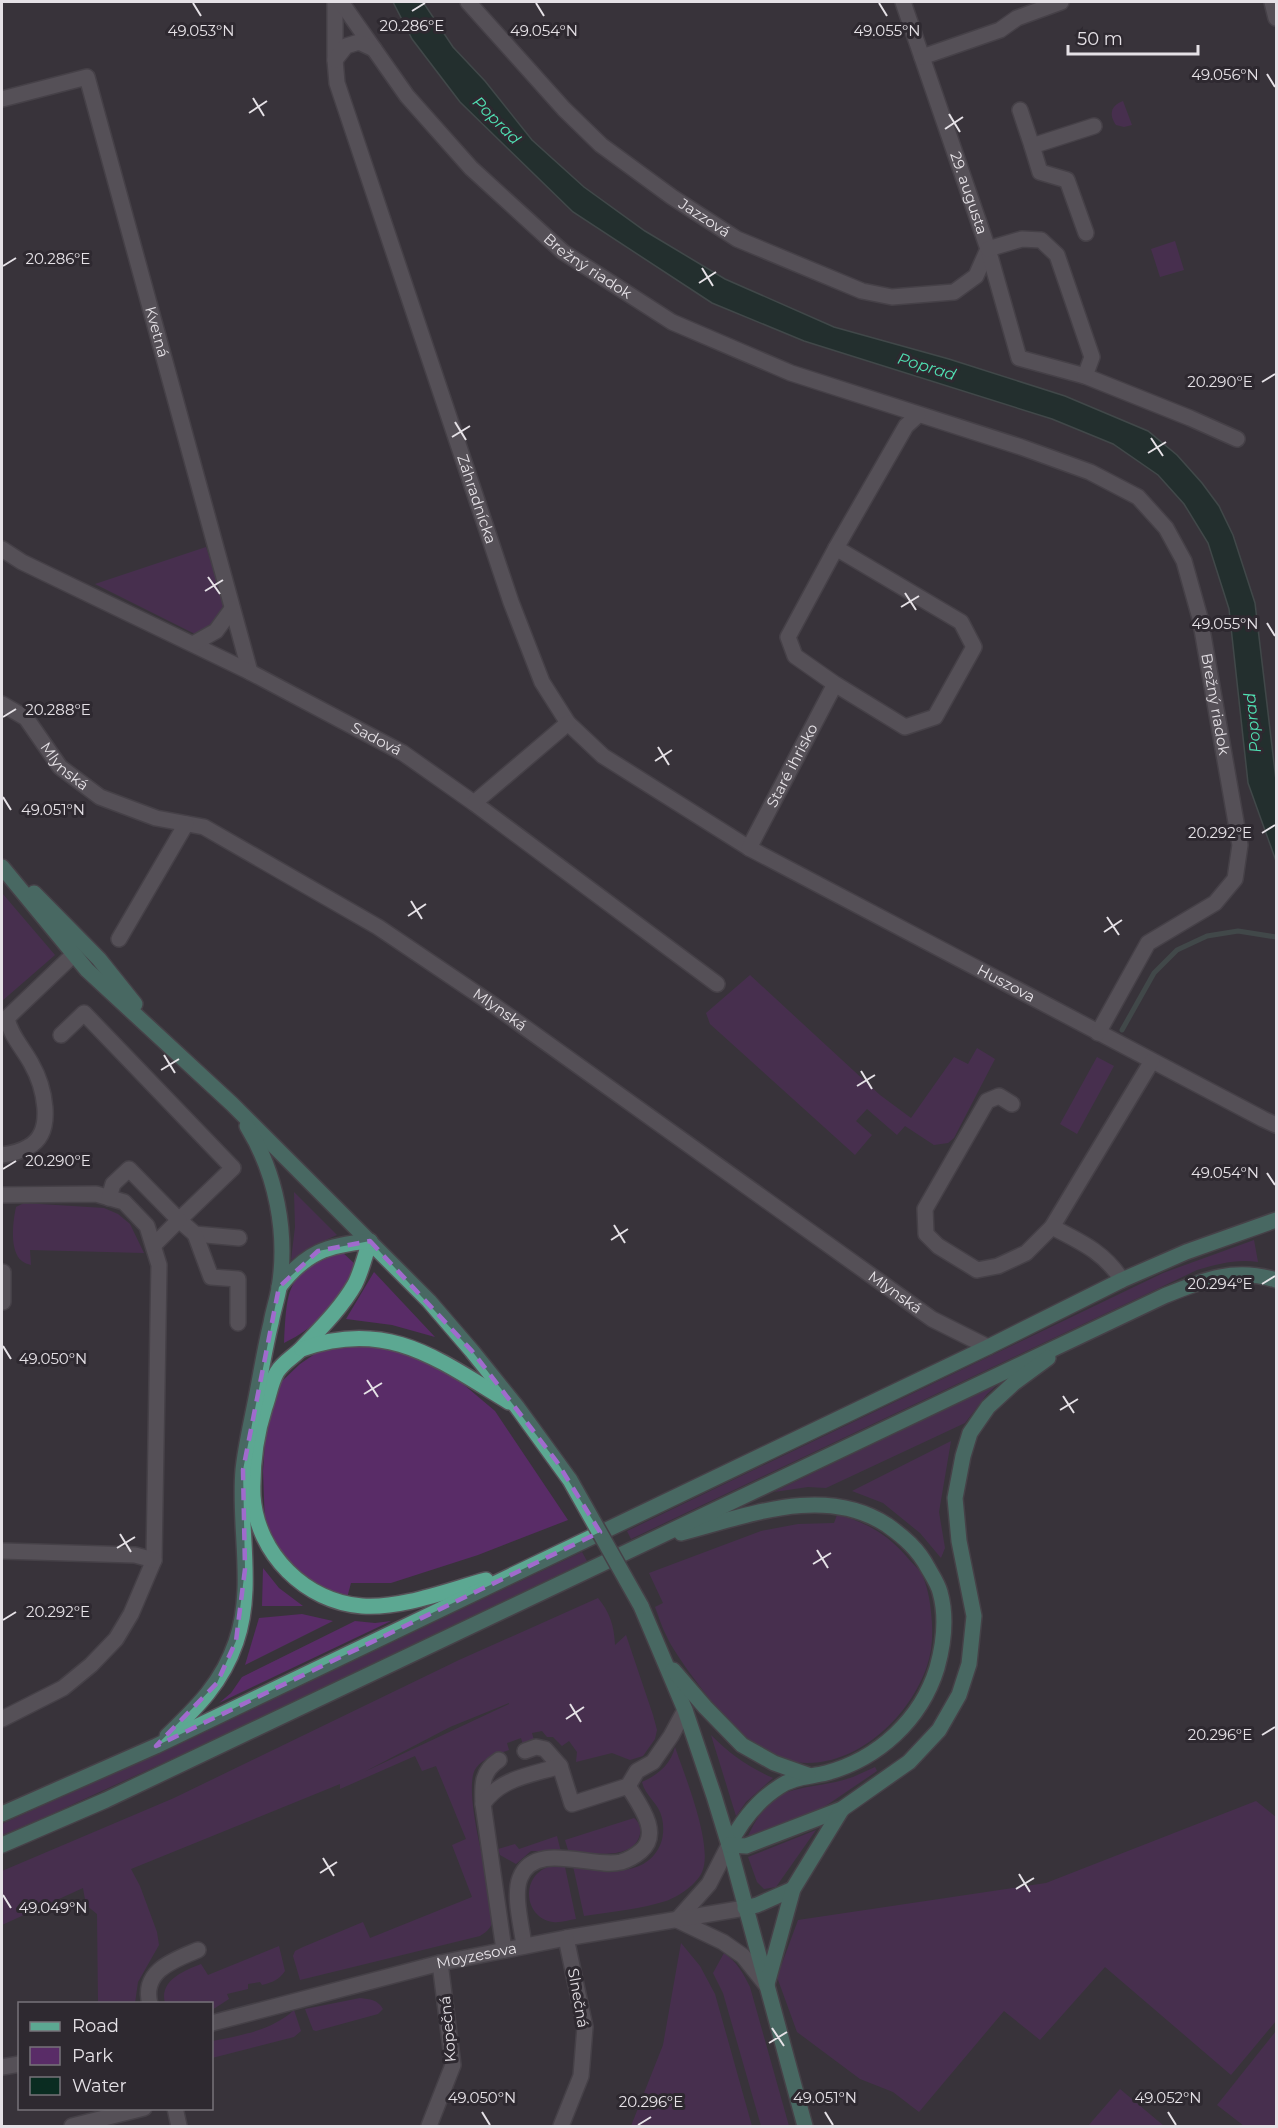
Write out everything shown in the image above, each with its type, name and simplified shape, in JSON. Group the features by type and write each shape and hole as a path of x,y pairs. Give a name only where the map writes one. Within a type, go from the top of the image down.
{"main road":[{"path":"2,860 99,959 165,1041"},
{"path":"2,867 87,970 232,1104 452,1326 517,1407 570,1480 641,1606 685,1710 729,1845 805,2127"},
{"path":"156,1746 217,1683 236,1641 243,1607 245,1569 241,1521 243,1470 279,1287 281,1250 279,1216 272,1182 257,1144 232,1104"},
{"path":"2,1814 156,1746 988,1347 1122,1280 1186,1252 1276,1220"},
{"path":"370,1241 359,1274 350,1292 301,1349 276,1372 257,1431 253,1497 261,1529 268,1545 285,1568 306,1587 328,1599 363,1606 403,1602 524,1569"},
{"path":"279,1287 303,1260 318,1251 338,1245 370,1241"},
{"path":"2,1845 117,1795 1078,1335 1199,1281 1230,1274 1263,1276 1276,1280"},
{"path":"729,1845 746,1846 842,1809 909,1762 939,1730 959,1695 969,1664 974,1616 959,1541 955,1498 970,1433 988,1407 1014,1383 1078,1335"},
{"path":"301,1349 341,1338 368,1338 402,1344 430,1355 517,1407"},
{"path":"646,1542 785,1507 801,1505 848,1507 874,1517 904,1536 923,1558 940,1590 945,1628 937,1669 921,1704 897,1735 864,1759 825,1773 808,1775 780,1785 759,1802 739,1827 729,1845"},
{"path":"666,1662 742,1745 774,1763 808,1775"},
{"path":"767,1986 793,1889 842,1809"},
{"path":"745,1908 793,1889"}],"street":[{"name":"Záhradnícka","path":"335,2 337,83 511,603 542,682 568,723 603,756 749,848"},
{"name":"Brežný riadok","path":"341,2 407,96 471,168 563,252 672,322 791,373 1021,447 1090,472 1138,497 1166,528 1184,561 1200,618 1240,845 1235,879 1215,903 1148,943 1098,1033"},
{"name":"Jazzová","path":"468,2 564,109 601,145 672,197 737,239 862,291 892,297 954,292 976,276 988,249"},
{"name":"29. augusta","path":"903,2 988,249 1019,358 1085,376 1190,418 1237,440"},
{"path":"922,57 1000,30 1017,18 1061,2"},
{"path":"1272,2 1276,18"},
{"path":"335,60 346,46 359,42 375,50"},
{"name":"Kvetná","path":"2,99 87,77 250,672"},
{"path":"1020,110 1040,172 1067,180 1086,233"},
{"path":"1032,146 1094,126"},
{"name":"29. augusta","path":"988,249 1022,238 1041,240 1057,255 1092,357 1085,376"},
{"path":"836,548 961,622 974,647 935,717 905,727 835,684 795,656 788,637 836,548 906,426 918,415"},
{"name":"Sadová","path":"2,549 22,562 250,672 403,753 717,984"},
{"path":"193,644 216,631 232,609"},
{"name":"Staré ihrisko","path":"749,848 835,684"},
{"name":"Mlynská","path":"2,704 26,718 60,766 100,797 156,818 204,827 378,927 495,1006 932,1319 988,1347"},
{"path":"474,803 568,723"},
{"path":"119,939 186,824"},
{"name":"Huszova","path":"749,848 1270,1122 1276,1130"},
{"path":"2,1155 30,1147 41,1132 46,1119 44,1094 32,1065 9,1027 8,1018 73,955"},
{"path":"61,1035 84,1012 233,1168 154,1245"},
{"path":"1012,1104 999,1096 987,1101 925,1209 926,1234 938,1246 977,1270 998,1266 1026,1253 1052,1227 1152,1061"},
{"path":"110,1198 113,1184 129,1169 195,1234 211,1277 238,1279 238,1323"},
{"path":"2,1195 96,1194 124,1202 147,1226 159,1265 154,1560 132,1614 110,1645 91,1665 63,1688 2,1719"},
{"path":"1052,1227 1093,1249 1112,1264 1122,1280"},
{"path":"195,1234 239,1238"},
{"path":"3,1272 3,1302"},
{"path":"2,1551 135,1555 154,1560"},
{"path":"525,1751 536,1747 545,1749 560,1766 572,1804 628,1786 637,1771 653,1762 685,1710"},
{"path":"499,1760 489,1767 482,1782 483,1804 504,1950"},
{"path":"483,1804 489,1794 501,1784 560,1766"},
{"path":"524,1946 517,1891 520,1876 531,1863 549,1858 619,1862 635,1856 646,1846 650,1832 646,1816 628,1786"},
{"path":"729,1845 709,1884 677,1920 723,1942 743,1956 767,1986"},
{"name":"Moyzesova","path":"213,2023 440,1963 566,1938 745,1908"},
{"name":"Slnečná","path":"561,2127 581,2076 585,2027 566,1938"},
{"path":"149,2002 147,1993 160,1969 170,1961 198,1950"},
{"name":"Kopečná","path":"429,2127 453,2065 440,1963"},
{"path":"2,2067 18,2064"},
{"path":"72,2127 140,2110"},
{"path":"175,2110 179,2127"}],"highlighted area":[{"path":"370,1241 472,1351 557,1462 600,1532 156,1746 217,1683 236,1641 245,1569 243,1470 279,1287 318,1251"}],"green space":[{"path":"1123,101 1132,125 1124,127 1116,125 1112,118 1113,108"},
{"path":"1175,241 1184,270 1160,277 1151,249"},
{"path":"206,547 225,601 216,622 195,634 95,584"},
{"path":"2,893 55,955 2,1001"},
{"path":"750,975 880,1095 911,1118 954,1057 968,1064 977,1048 995,1059 954,1138 948,1143 934,1145 905,1126 897,1135 867,1109 856,1121 872,1135 855,1155 710,1024 706,1013"},
{"path":"1097,1057 1114,1066 1077,1134 1060,1124"},
{"path":"294,1192 337,1235 314,1245 291,1260 295,1227"},
{"path":"24,1203 104,1208 118,1214 130,1224 144,1253 30,1250 31,1265 25,1263 15,1250 13,1236 16,1207"},
{"path":"1254,1240 1258,1262 1235,1262 1197,1270 631,1539 627,1531 1163,1273"},
{"path":"342,1252 355,1264 337,1301 308,1329 284,1343 286,1308 293,1284 310,1267"},
{"path":"374,1272 435,1337 392,1325 346,1319"},
{"path":"357,1345 392,1350 429,1362 463,1384 495,1411 568,1520 478,1555 391,1583 351,1583 347,1598 303,1578 281,1555 265,1526 263,1471 267,1412 281,1382 300,1364 325,1347"},
{"path":"998,1384 987,1394 965,1423 826,1488 808,1487 774,1492"},
{"path":"951,1441 939,1512 945,1548 941,1558 920,1533 883,1503 852,1491"},
{"path":"837,1515 866,1525 883,1535 899,1548 921,1573 927,1587 931,1607 930,1653 917,1689 885,1730 864,1746 841,1757 817,1762 792,1762 759,1749 745,1738 695,1680 671,1645 664,1630 655,1607 663,1603 649,1573 761,1531 798,1524 834,1523"},
{"path":"582,1552 587,1561 187,1752 2,1835 2,1824 184,1742"},
{"path":"263,1568 279,1588 303,1606 262,1606"},
{"path":"598,1598 611,1620 615,1645 626,1635 657,1730 655,1739 643,1756 630,1760 612,1753 576,1762 577,1752 569,1741 562,1746 542,1731 532,1733 534,1740 523,1745 521,1738 507,1743 509,1750 491,1757 476,1768 473,1777 473,1807 493,1914 490,1927 480,1936 300,1980 293,1956 295,1951 303,1947 363,1922 370,1938 472,1897 452,1845 466,1839 436,1766 422,1771 415,1756 340,1789 340,1784 131,1869 140,1886 157,1932 159,1945 138,1982 135,2002 98,2002 97,1914 86,1905 83,1888 2,1925 2,1871 174,1798 459,1660","holes":["509,1703 509,1704 364,1772 450,1727"]},
{"path":"302,1614 333,1621 245,1665 259,1618"},
{"path":"355,1621 375,1623 391,1621 219,1703 231,1693 242,1677"},
{"path":"711,1735 740,1760 773,1778 746,1802 736,1816"},
{"path":"675,1747 701,1828 705,1860 702,1872 687,1890 666,1901 584,1916 573,1866 611,1870 634,1868 650,1859 660,1846 663,1837 662,1818 642,1782 663,1768"},
{"path":"875,1767 877,1771 804,1818 755,1838 748,1836 758,1817 769,1804 780,1796 792,1791 853,1777"},
{"path":"1256,1801 1276,1817 1276,2021 1231,2075 1105,1967 1040,2040 1004,2011 919,2112 893,2092 860,2079 797,2032 777,1977 798,1920 1046,1883"},
{"path":"634,1818 639,1825 640,1834 636,1843 629,1849 609,1854 568,1850 565,1840"},
{"path":"816,1830 776,1887 764,1889 757,1882 748,1857"},
{"path":"557,1836 561,1852 531,1851 516,1864 500,1855 498,1849 515,1844 519,1849"},
{"path":"557,1865 565,1867 576,1919 553,1922 543,1919 535,1912 531,1903 529,1894 536,1875 545,1868"},
{"path":"681,1943 700,1966 715,1994 752,2126 631,2126 663,2045"},
{"path":"279,1946 285,1971 275,1980 262,1985 260,1982 248,1984 248,1989 227,1994 229,1999 213,2009 213,2002 165,2002 166,1989 174,1978 201,1964 208,1975"},
{"path":"724,1953 733,1960 750,1987 789,2126 761,2126 723,1993 713,1973"},
{"path":"360,1998 376,2002 383,2009 378,2014 313,2030 305,2009"},
{"path":"294,2010 301,2031 294,2037 213,2058 213,2041 266,2027 286,2017"},
{"path":"1276,2031 1276,2126 1244,2126 1217,2105"},
{"path":"1120,2089 1164,2126 1088,2126"}],"water":[{"name":"Poprad","path":"393,2 423,2 453,47 485,81 532,140 584,187 645,231 725,279 834,327 949,359 1065,396 1148,431 1177,455 1219,506 1233,535 1255,603 1276,780 1276,861 1248,783 1229,609 1208,543 1184,504 1158,475 1113,444 1052,419 804,341 712,303 573,212 460,102 412,39"}],"waterway":[{"path":"1122,1030 1154,973 1177,950 1207,936 1238,931 1276,937"}]}
